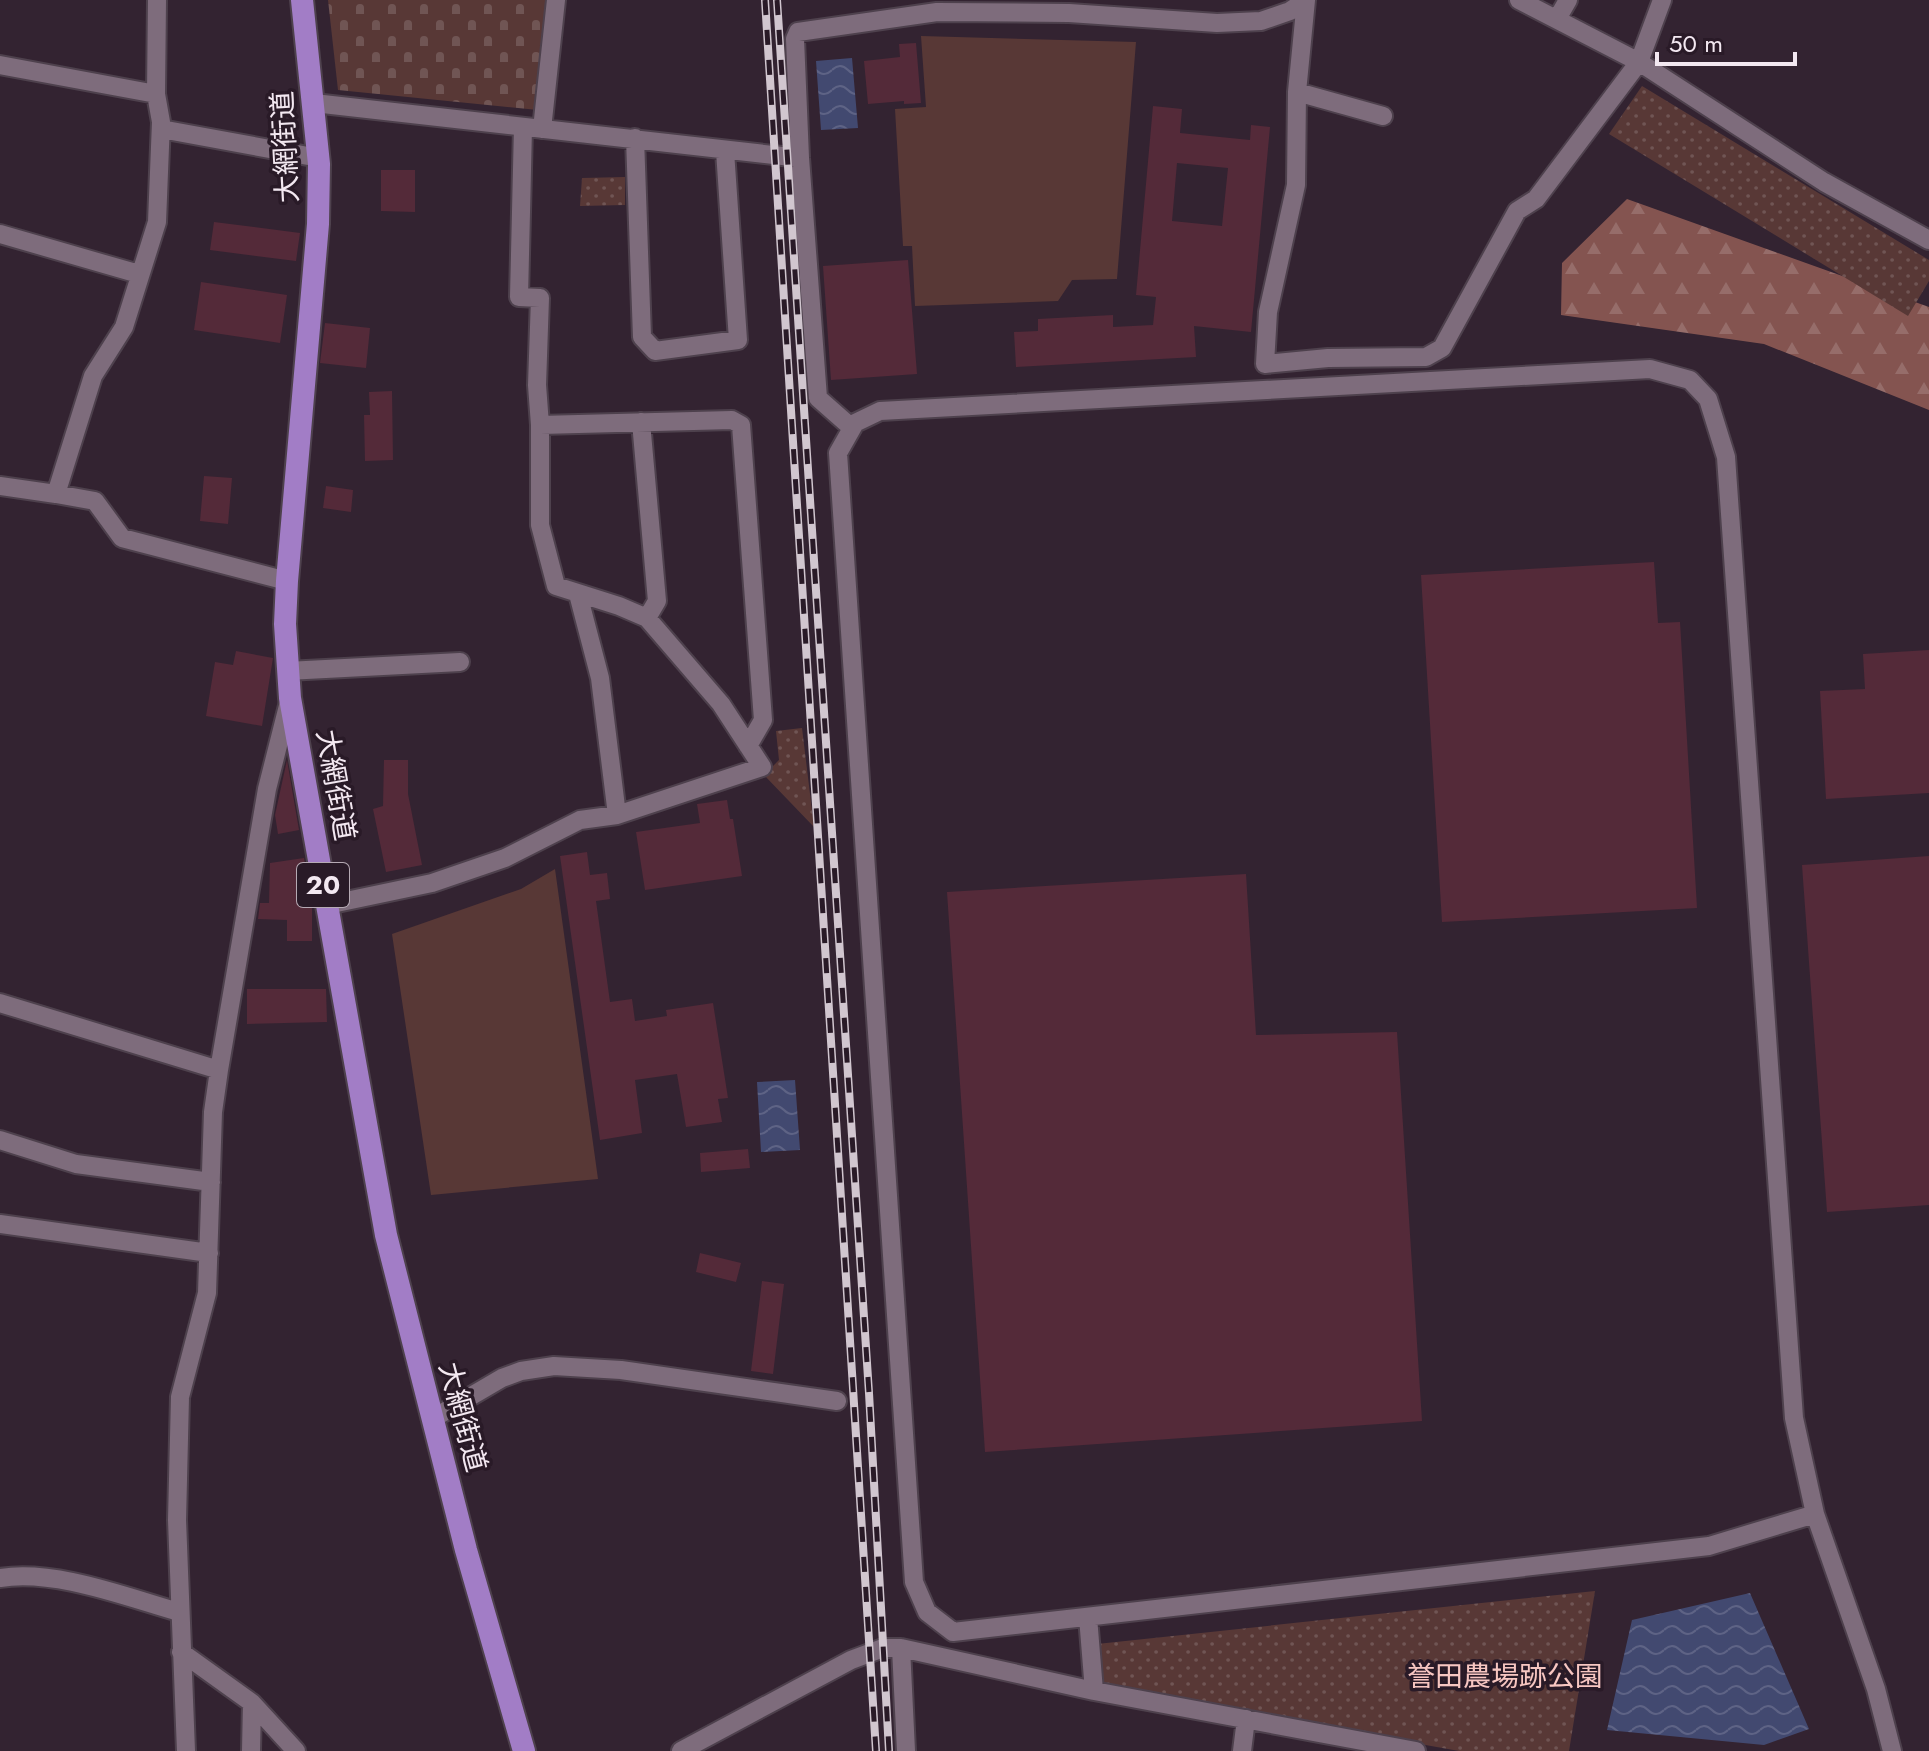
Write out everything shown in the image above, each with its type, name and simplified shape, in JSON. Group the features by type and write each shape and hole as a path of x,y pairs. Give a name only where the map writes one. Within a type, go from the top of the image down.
{"main road":[{"name":"大網街道","path":"302,0 319,158 318,224 287,581 290,698 386,1235 466,1550 524,1751"}],"street":[{"path":"56,494 93,376 124,327 157,222 161,129 156,94 157,0"},
{"path":"542,129 556,0"},
{"path":"1306,0 1297,92 1296,185 1268,312 1265,364 1328,358 1426,357 1442,348 1517,211 1536,199 1639,62 1662,0"},
{"path":"852,428 818,398 800,158 795,39 798,32 937,12 1069,13 1217,23 1261,21 1290,11 1306,0"},
{"path":"1519,0 1639,62 1824,182 1929,240"},
{"path":"1557,19 1568,0"},
{"path":"0,65 156,94"},
{"path":"1297,92 1383,116"},
{"path":"314,103 800,158"},
{"path":"327,905 432,883 505,858 580,820 617,815 762,767 721,704 647,618 556,586 540,525 537,385 540,298 519,297 523,127"},
{"path":"161,129 319,158"},
{"path":"635,138 642,337 655,351 738,340 725,151"},
{"path":"0,234 139,274"},
{"path":"1815,1514 1709,1546 953,1632 927,1612 914,1582 838,453 855,423 880,411 1650,369 1690,380 1708,399 1726,457 1794,1418 1815,1514 1876,1689 1892,1751"},
{"path":"540,425 732,420 741,425 763,720 748,746"},
{"path":"641,422 657,601 647,618"},
{"path":"0,486 95,501 122,538 287,581"},
{"path":"578,594 600,678 617,815"},
{"path":"287,671 460,662"},
{"path":"186,1751 177,1520 180,1397 207,1293 213,1112 219,1070 267,789 290,698"},
{"path":"0,1003 219,1070"},
{"path":"0,1140 76,1164 211,1182"},
{"path":"0,1224 209,1253"},
{"path":"432,1419 502,1378 521,1371 554,1366 621,1370 837,1401"},
{"path":"0,1578 33,1577 76,1584 179,1612"},
{"path":"1088,1617 1094,1691"},
{"path":"681,1751 851,1660 883,1648 901,1648 1094,1691 1416,1751"},
{"path":"901,1648 906,1751"},
{"path":"181,1652 252,1703 296,1751"},
{"path":"251,1751 252,1703"},
{"path":"1242,1751 1246,1719"}],"green space":[{"path":"328,0 552,0 548,111 338,90"},
{"path":"921,36 1136,42 1117,279 1072,280 1058,301 915,306 912,246 903,246 895,109 926,107"},
{"path":"1642,86 1929,260 1929,281 1908,316 1609,134"},
{"path":"625,177 625,205 580,206 582,178"},
{"path":"1627,199 1929,307 1929,410 1764,344 1561,315 1562,263"},
{"path":"802,728 814,827 764,775 779,760 776,731"},
{"path":"555,869 598,1179 431,1195 392,934 521,889"},
{"name":"誉田農場跡公園","path":"1595,1591 1569,1751 1459,1751 1108,1688 1101,1681 1097,1644"}],"water":[{"path":"852,58 858,128 821,130 816,61"},
{"path":"795,1080 800,1150 761,1152 757,1082"},
{"path":"1750,1593 1809,1729 1764,1745 1607,1730 1632,1620"}],"building":[{"path":"916,43 921,103 868,104 864,61 900,57 899,44"},
{"path":"1153,106 1182,109 1180,133 1250,140 1251,125 1270,127 1251,332 1194,326 1196,357 1016,367 1014,332 1038,331 1038,319 1113,315 1113,327 1153,325 1156,297 1136,295","holes":["1177,163 1228,168 1222,226 1172,221"]},
{"path":"381,170 415,170 415,212 381,211"},
{"path":"214,222 300,233 296,261 210,250"},
{"path":"908,260 917,374 831,380 823,266"},
{"path":"201,282 287,295 280,343 194,330"},
{"path":"325,323 370,328 366,368 320,363"},
{"path":"392,391 393,460 365,461 364,415 370,415 369,392"},
{"path":"204,476 232,478 228,524 200,521"},
{"path":"326,486 353,490 351,512 323,508"},
{"path":"1654,562 1658,623 1680,622 1697,908 1442,922 1421,575"},
{"path":"1929,650 1929,793 1826,799 1820,691 1865,689 1863,654"},
{"path":"236,651 273,658 262,726 206,716 215,662 233,665"},
{"path":"287,760 299,830 278,834 275,815"},
{"path":"384,760 408,760 408,794 422,865 386,872 373,809 383,806"},
{"path":"727,800 742,876 645,890 636,832 700,823 697,804"},
{"path":"587,852 590,875 607,873 610,899 596,901 610,1002 632,999 635,1021 667,1016 666,1010 713,1003 728,1098 718,1099 722,1122 686,1127 677,1074 635,1080 642,1133 600,1140 560,856"},
{"path":"1929,856 1929,1205 1827,1212 1802,865"},
{"path":"304,858 312,909 312,941 287,941 287,920 258,919 260,903 269,903 270,863"},
{"path":"1246,874 1256,1035 1397,1032 1422,1421 985,1452 947,892"},
{"path":"247,989 326,989 327,1022 247,1024"},
{"path":"748,1149 750,1168 701,1172 700,1153"},
{"path":"700,1253 741,1263 736,1282 696,1272"},
{"path":"762,1281 784,1284 773,1374 751,1371"}],"railway":[{"path":"765,0 876,1751"},
{"path":"777,0 869,1393 889,1751"}]}
